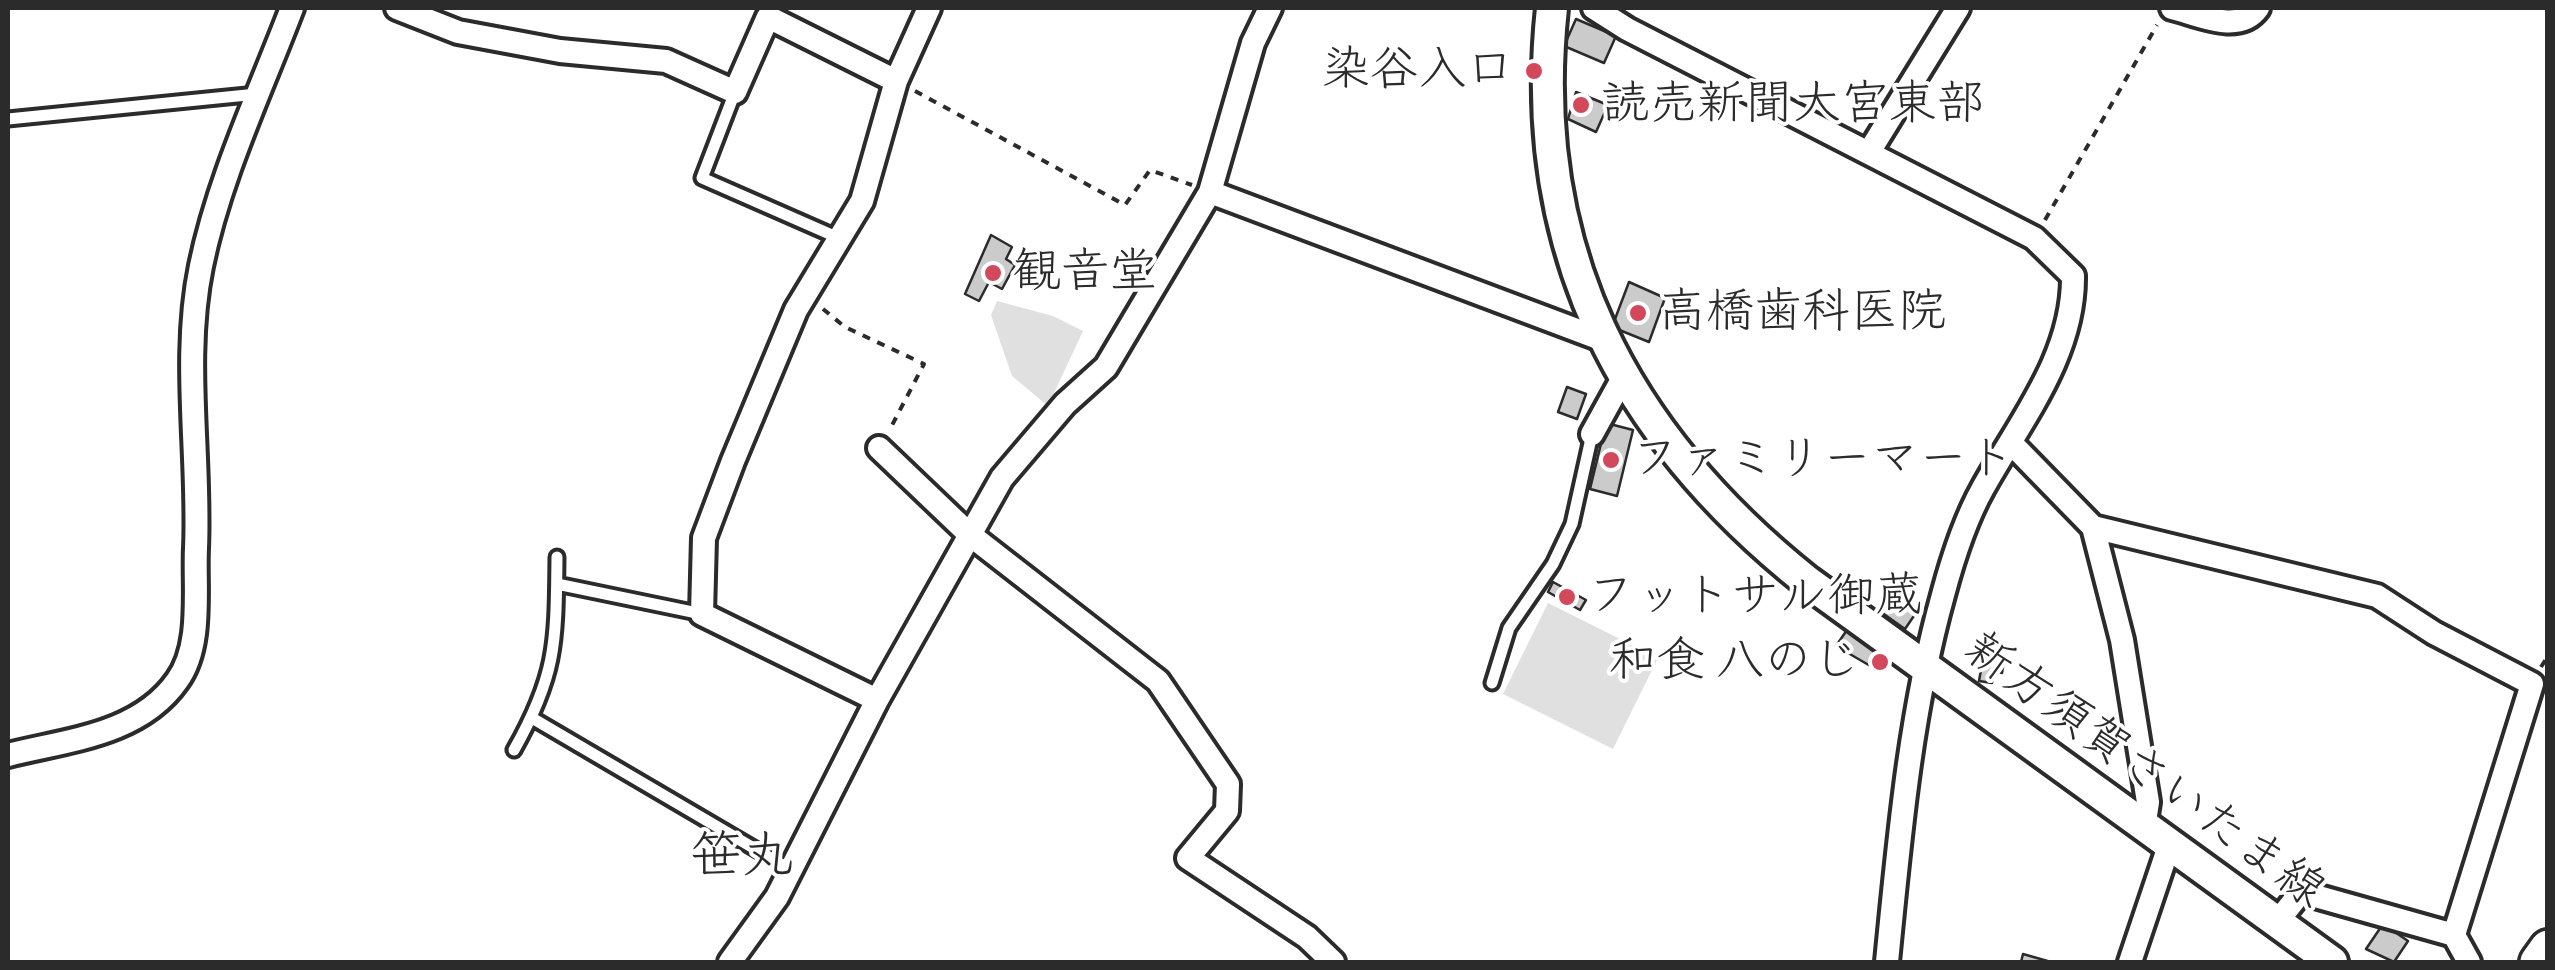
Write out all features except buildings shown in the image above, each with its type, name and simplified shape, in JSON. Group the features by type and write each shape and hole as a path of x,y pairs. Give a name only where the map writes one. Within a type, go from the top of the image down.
{"main road":[{"name":"新方須賀さいたま線","path":"1552,8 1550,164 1571,253 1606,341 1666,444 1727,513 1808,582 2332,962"},
{"path":"2538,962 2548,948"}],"street":[{"path":"8,755 127,725 156,706 179,680 192,654 198,509 192,372 200,268 221,195 292,8"},
{"path":"397,8 458,32 560,51 666,60 735,92 768,17 896,81"},
{"path":"877,700 702,614 704,538 806,295 862,200 896,81 929,8"},
{"path":"730,962 777,897 877,700 1002,478 1065,404 1106,367 1210,192 1253,43 1270,8"},
{"path":"1594,8 1627,29 2034,238 2072,276 2073,310 2042,390 1982,490 1943,596 1906,794 1887,962"},
{"path":"1870,152 1958,8"},
{"path":"2165,16 2233,23 2252,16 2258,8"},
{"path":"1210,192 1389,264 1606,341"},
{"path":"1592,434 1624,376"},
{"path":"2012,444 2093,528 2122,640 2148,802 2144,828"},
{"path":"880,448 969,534 1158,681 1228,784 1227,811 1188,858 1308,937 1333,962"},
{"path":"2093,528 2377,596 2434,633 2532,684 2454,935"},
{"path":"2130,962 2169,846"},
{"path":"2276,922 2301,892 2454,935 2469,962"}],"lane":[{"path":"735,92 702,178 841,239"},
{"path":"8,119 259,94"},
{"path":"1492,683 1509,628 1553,564 1572,524 1592,434"},
{"path":"514,750 547,688 554,656 557,557"},
{"path":"556,584 702,614"},
{"path":"532,718 791,870"}],"path":[{"path":"2034,238 2165,16"},
{"path":"896,81 1125,204 1150,170 1210,192"},
{"path":"806,295 845,327 924,364 880,448"}],"shaded area":[{"path":"997,301 1053,316 1083,331 1048,406 1012,376 991,315"},
{"path":"1548,603 1658,658 1613,749 1503,694"}],"place":[{"name":"染谷入口","path":"1534,71"},
{"name":"読売新聞大宮東部","path":"1581,105"},
{"name":"観音堂","path":"993,273"},
{"name":"高橋歯科医院","path":"1638,313"},
{"name":"ファミリーマート","path":"1611,460"},
{"name":"フットサル御蔵","path":"1567,597"},
{"name":"和食 八のじ","path":"1880,662"}],"district":[{"name":"笹丸","path":"742,858"}]}
